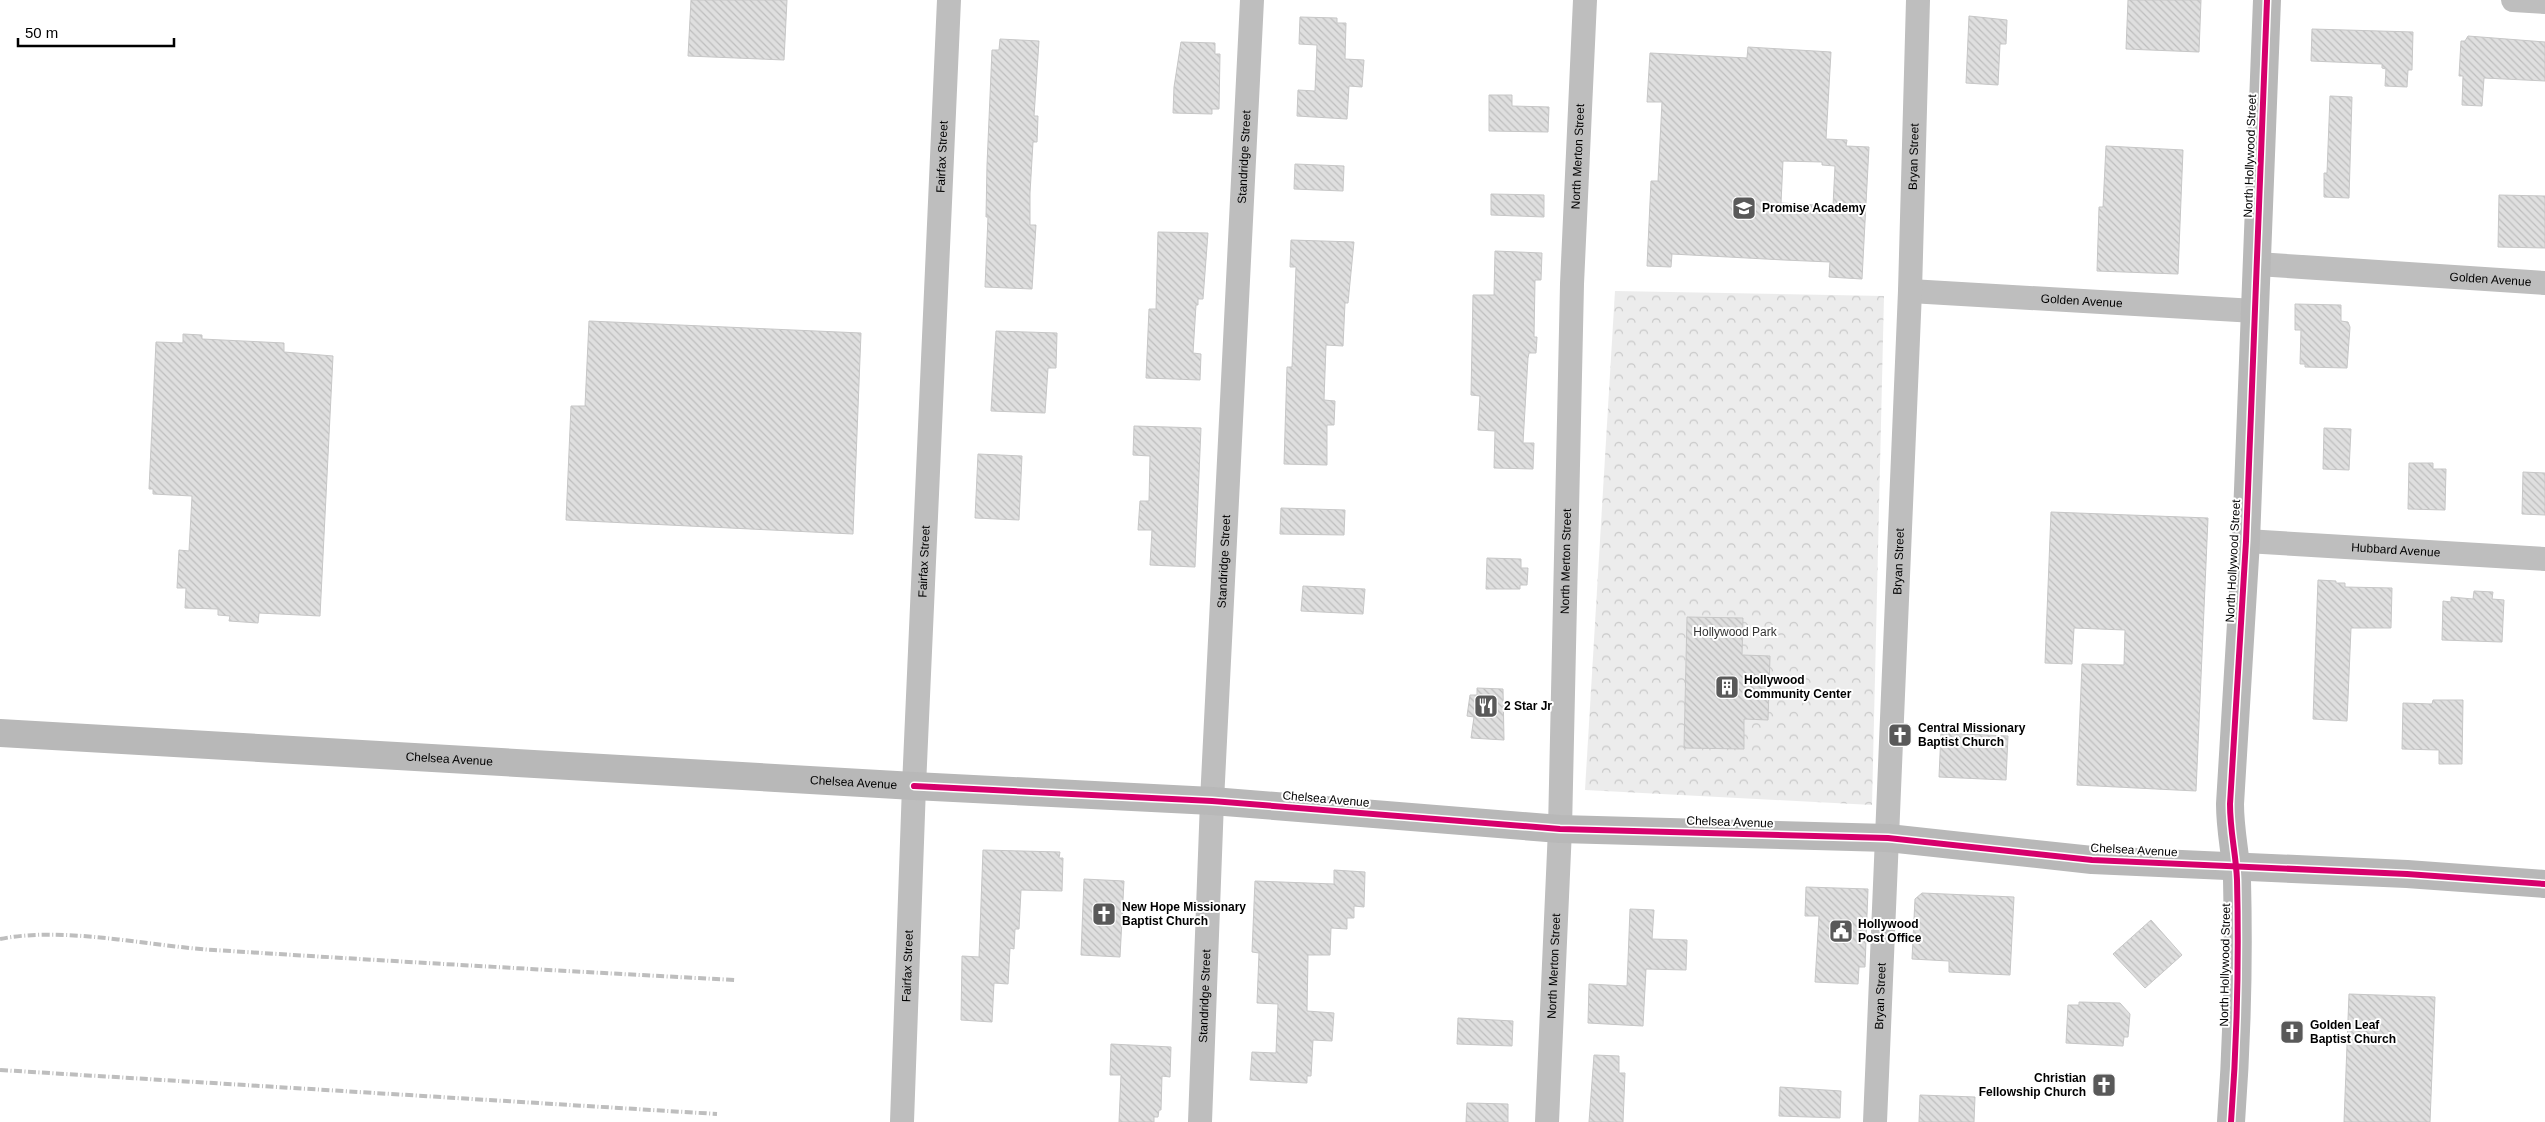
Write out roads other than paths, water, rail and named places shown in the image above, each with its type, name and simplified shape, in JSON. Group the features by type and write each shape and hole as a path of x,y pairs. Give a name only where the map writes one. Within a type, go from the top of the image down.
{"main road":[{"name":"North Hollywood Street","path":"2231,1122 2235,1062 2236,866 2230,830 2230,804 2246,541 2267,0"},
{"name":"Chelsea Avenue","path":"0,733 914,786 1212,801 1560,829 1888,838 2092,860 2407,874 2545,884"}],"street":[{"name":"Fairfax Street","path":"902,1122 914,786 949,0"},
{"name":"Standridge Street","path":"1200,1122 1212,801 1252,0"},
{"name":"North Merton Street","path":"1547,1122 1560,829 1572,284 1585,0"},
{"name":"Bryan Street","path":"1875,1122 1910,291 1918,0"},
{"path":"2513,0 2545,2"},
{"name":"Golden Avenue","path":"2257,264 2545,283"},
{"name":"Golden Avenue","path":"1910,291 2255,311"},
{"name":"Hubbard Avenue","path":"2246,541 2545,559"}],"railway":[{"path":"0,939 51,935 79,936 214,950 735,980"},
{"path":"0,1070 717,1114"}],"place":[{"name":"Promise Academy","path":"1744,208"},
{"name":"Hollywood Community Center","path":"1727,687"},
{"name":"2 Star Jr","path":"1486,706"},
{"name":"Central Missionary Baptist Church","path":"1900,735"},
{"name":"New Hope Missionary Baptist Church","path":"1104,914"},
{"name":"Hollywood Post Office","path":"1841,931"},
{"name":"Golden Leaf Baptist Church","path":"2292,1032"},
{"name":"Christian Fellowship Church","path":"2104,1085"}],"park label":[{"name":"Hollywood Park","path":"1735,632"}]}
